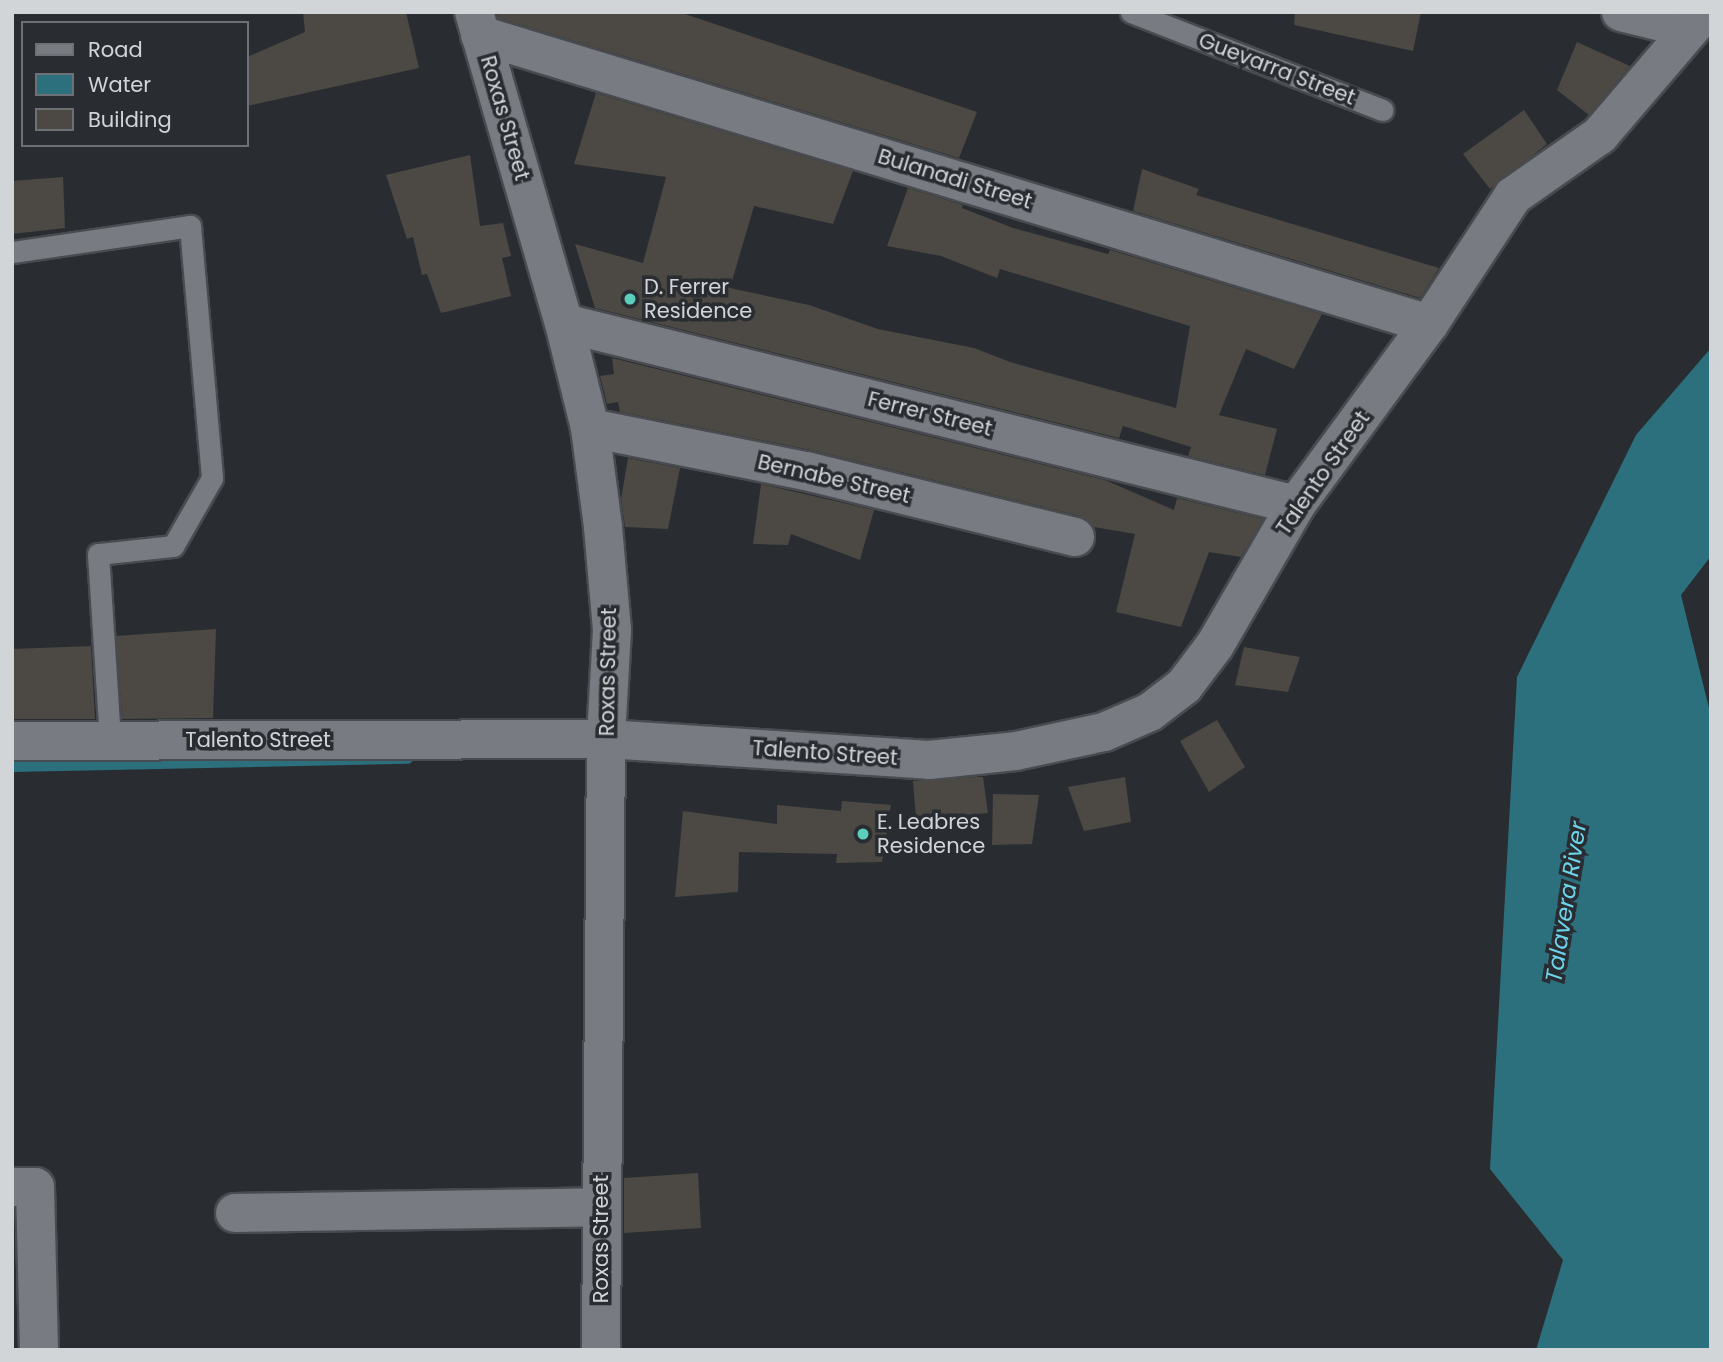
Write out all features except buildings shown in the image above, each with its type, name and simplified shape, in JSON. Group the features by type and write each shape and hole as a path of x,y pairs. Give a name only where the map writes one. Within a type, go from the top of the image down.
{"street":[{"path":"1621,12 1698,21"},
{"name":"Talento Street","path":"12,741 606,739 929,760 1016,751 1104,732 1150,712 1184,686 1215,645 1296,505 1429,324 1513,196 1600,135 1698,21"},
{"name":"Bulanadi Street","path":"477,23 1429,324"},
{"name":"Roxas Street","path":"477,23 564,323 590,428 612,630 606,739 600,1207 601,1350"},
{"name":"Ferrer Street","path":"564,323 1296,505"},
{"name":"Bernabe Street","path":"590,428 806,471 1075,537"},
{"path":"24,1187 39,1350"},
{"path":"234,1213 600,1207"}],"lane":[{"name":"Guevarra Street","path":"1131,12 1383,110"},
{"path":"12,252 190,226 212,478 173,546 98,554 110,740"}],"water":[{"name":"Talavera River","path":"1711,348 1711,556 1681,595 1711,716 1711,1350 1536,1350 1563,1260 1490,1169 1517,677 1636,435"}],"waterway":[{"path":"12,767 408,759"}],"place":[{"name":"D. Ferrer Residence","path":"630,299"},
{"name":"E. Leabres Residence","path":"863,834"}]}
